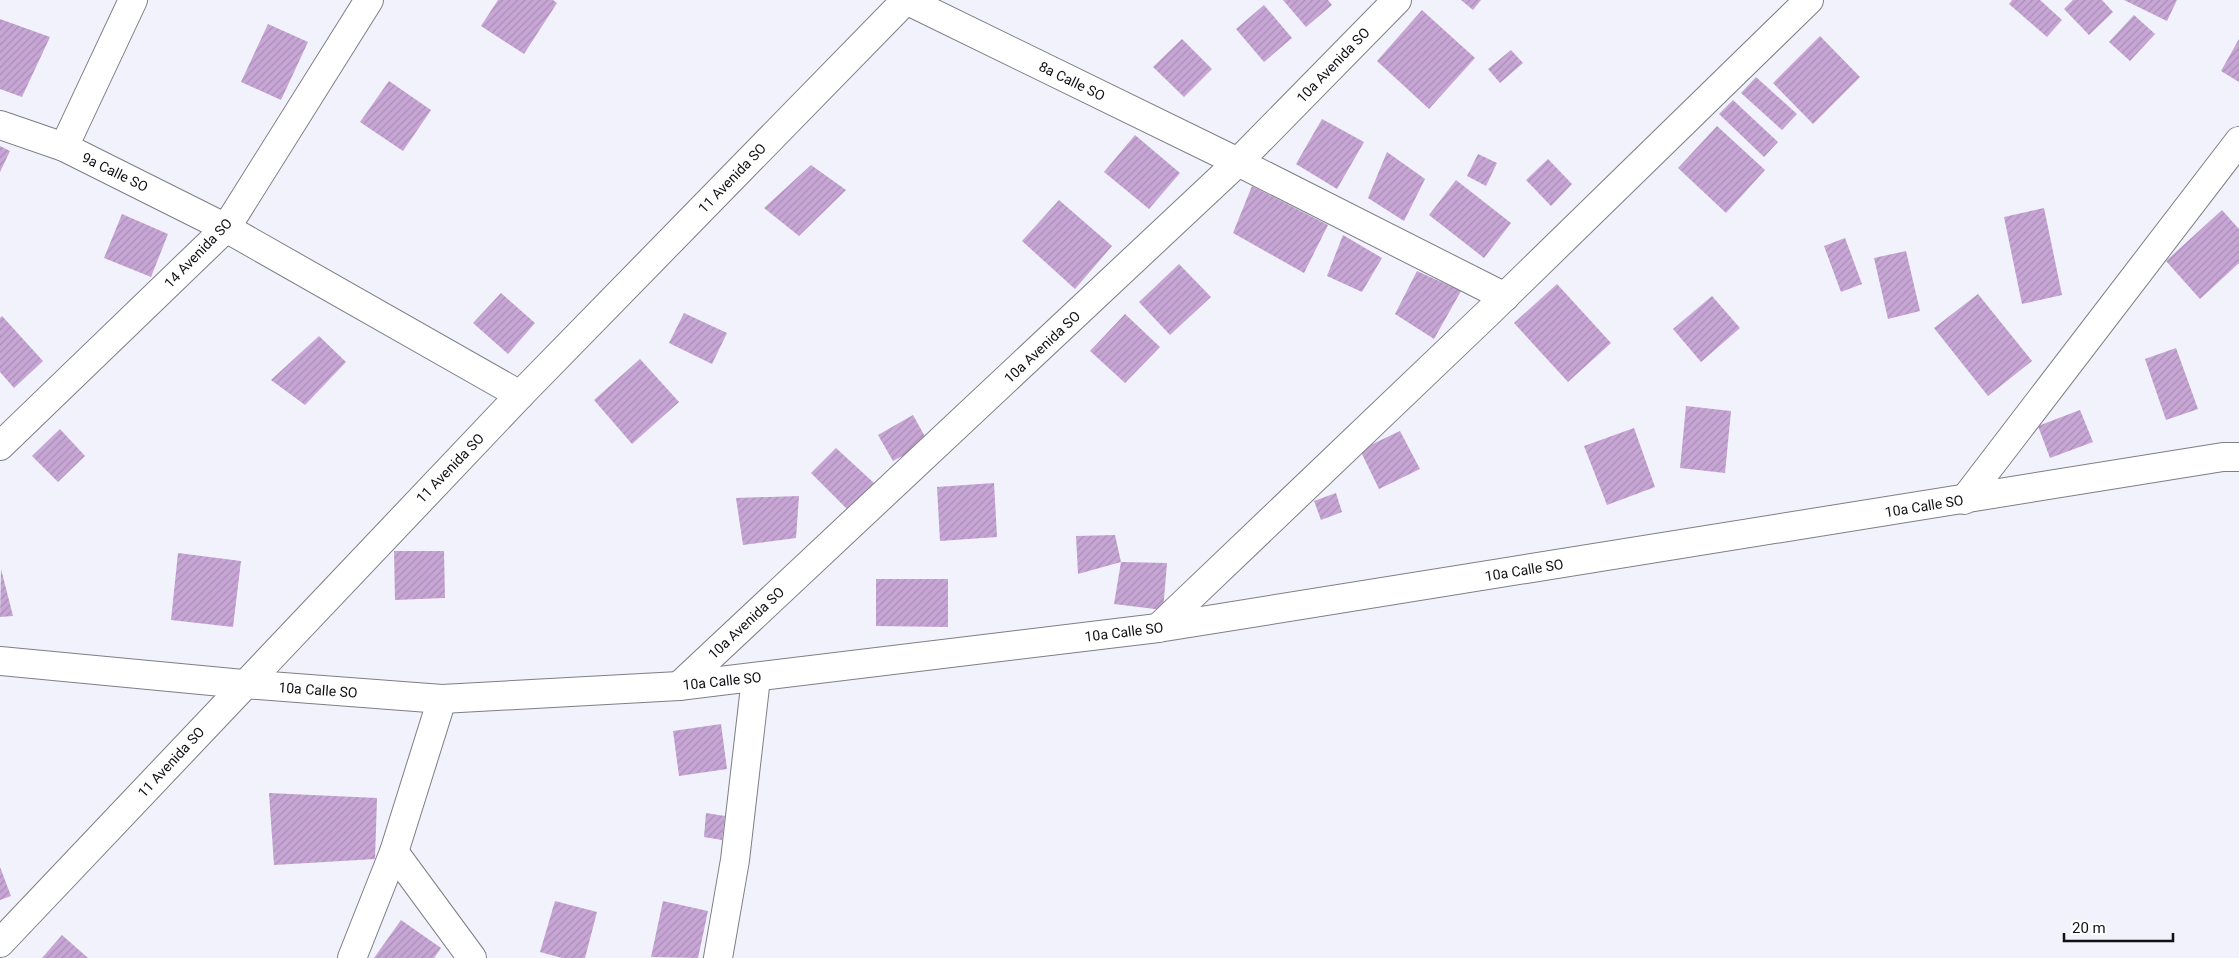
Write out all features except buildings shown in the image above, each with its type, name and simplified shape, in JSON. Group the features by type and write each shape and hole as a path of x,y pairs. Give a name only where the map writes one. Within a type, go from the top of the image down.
{"street":[{"path":"64,147 133,0"},
{"name":"14 Avenida SO","path":"0,446 226,228 369,0"},
{"name":"8a Calle SO","path":"906,0 1238,162 1505,297"},
{"name":"11 Avenida SO","path":"0,943 243,684 520,395 906,0"},
{"name":"10a Avenida SO","path":"679,686 1238,162 1397,0"},
{"path":"1158,628 1505,297 1809,0"},
{"name":"9a Calle SO","path":"0,125 64,147 226,228 520,395"},
{"path":"1964,500 2239,141"},
{"name":"10a Calle SO","path":"0,660 243,684 442,699 679,686 1158,628 2223,457 2239,457"},
{"path":"718,958 735,860 756,678"},
{"path":"352,958 394,852 442,699"},
{"path":"394,852 472,958"}]}
